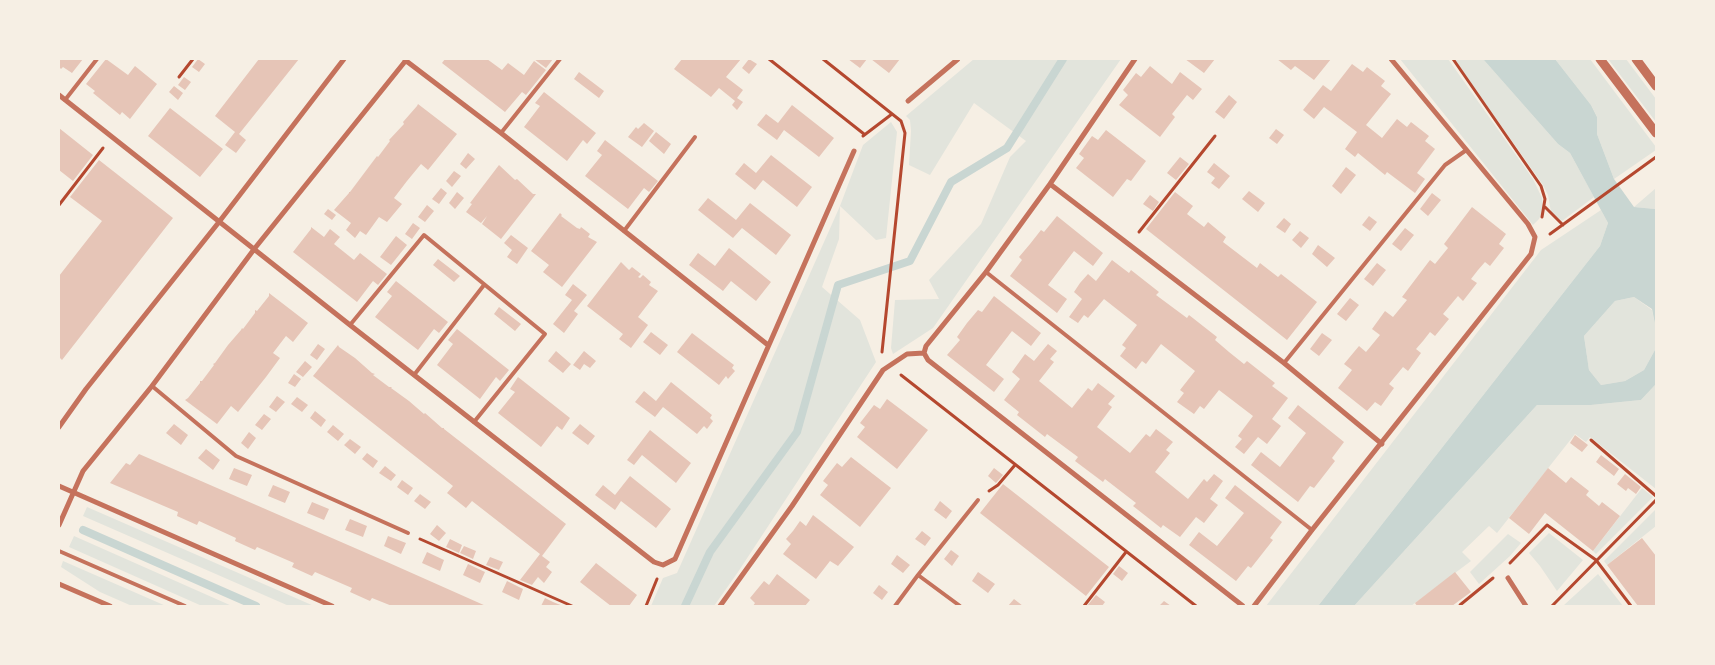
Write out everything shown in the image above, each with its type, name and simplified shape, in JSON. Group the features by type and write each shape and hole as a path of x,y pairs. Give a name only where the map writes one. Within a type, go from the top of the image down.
{"street":[{"path":"59,426 344,59"},
{"path":"908,101 958,59"},
{"path":"1135,59 1050,184 986,272 926,346 924,353 928,360 1243,606"},
{"path":"1254,606 1531,254 1535,237 1528,224 1391,59"},
{"path":"1600,59 1656,133"},
{"path":"1636,59 1656,86"},
{"path":"59,525 82,471 152,386 255,248 406,60 501,133 768,346"},
{"path":"59,95 474,422 654,562 663,565 675,559 854,151"},
{"path":"1050,184 1284,363 1382,444"},
{"path":"720,606 792,506 882,370 907,354 924,353"},
{"path":"59,486 332,606"},
{"path":"1508,578 1526,606"},
{"path":"59,584 110,606"}],"lane":[{"path":"65,100 97,59"},
{"path":"501,133 560,59"},
{"path":"624,231 695,137"},
{"path":"1284,363 1445,165 1465,150"},
{"path":"350,325 424,235 545,334 474,422"},
{"path":"986,272 1312,530"},
{"path":"414,375 484,285"},
{"path":"152,386 236,456 408,533"},
{"path":"895,606 918,574 978,500"},
{"path":"59,551 185,606"},
{"path":"918,574 960,606"}],"path":[{"path":"179,77 193,59"},
{"path":"769,59 864,134"},
{"path":"823,59 901,121 905,133 882,355 888,366 1196,606"},
{"path":"1453,59 1540,186 1545,199 1545,207 1540,224"},
{"path":"854,151 864,134 908,101"},
{"path":"59,205 112,136"},
{"path":"1129,244 1214,136"},
{"path":"1545,207 1565,224 1656,157"},
{"path":"1591,440 1656,496"},
{"path":"978,500 998,485 1015,465"},
{"path":"1552,606 1656,500"},
{"path":"1461,606 1501,571 1547,525 1596,560 1631,606"},
{"path":"408,533 572,606"},
{"path":"1084,606 1126,552"},
{"path":"646,606 663,565"},
{"path":"1501,571 1508,578"}],"shaded area":[{"path":"974,59 1121,59 933,328 893,354 891,348 895,300 939,299 929,280 981,224 1010,157 1026,141 974,103 930,175 909,165 911,131 910,120 906,116"},
{"path":"1400,59 1448,59 1533,179 1542,198 1543,210 1539,219 1533,225"},
{"path":"1454,59 1483,59 1558,144 1570,153 1594,197 1562,221 1551,212 1548,195 1543,185"},
{"path":"1483,59 1555,59 1591,105 1597,117 1597,134 1614,179 1634,207 1656,210 1656,329 1652,309 1634,297 1615,301 1584,336 1589,370 1601,385 1625,381 1644,370 1656,348 1656,384 1641,400 1591,405 1537,405 1354,606 1318,606 1600,246 1608,223 1570,153 1558,144"},
{"path":"1555,59 1590,59 1656,147 1656,150 1614,179 1597,134 1597,117 1591,105"},
{"path":"1608,59 1626,59 1656,99 1656,122"},
{"path":"891,122 897,132 886,238 876,240 840,206 863,145"},
{"path":"1656,188 1656,210 1634,207"},
{"path":"840,206 839,239 822,287 860,320 876,362 714,606 651,606 663,578 677,573"},
{"path":"1601,210 1608,223 1600,246 1318,606 1266,606 1541,250"},
{"path":"1634,297 1652,310 1656,329 1656,348 1644,370 1625,381 1601,385 1589,370 1584,336 1615,301"},
{"path":"1656,384 1656,489 1590,437 1586,442 1575,434 1497,533 1489,526 1462,552 1471,561 1411,606 1354,606 1537,405 1591,405 1641,400"},
{"path":"1642,488 1653,497 1596,554 1593,551"},
{"path":"87,507 314,606 289,606 83,516"},
{"path":"1656,509 1656,526 1607,565 1604,561"},
{"path":"1549,533 1583,560 1557,591 1529,553"},
{"path":"1508,534 1521,543 1510,556 1479,584 1470,572"},
{"path":"74,536 232,606 202,606 69,547"},
{"path":"63,561 166,606 132,606 100,592 61,567"},
{"path":"1598,574 1623,606 1564,605"}],"building":[{"path":"59,59 83,59 72,73 63,67 61,69 59,67"},
{"path":"106,59 128,75 135,66 157,84 130,119 122,112 120,115 93,93 95,91 86,84"},
{"path":"198,59 205,64 199,72 192,67"},
{"path":"259,59 299,59 239,134 246,140 236,153 225,145 235,132 215,116"},
{"path":"445,59 487,59 502,70 508,63 524,75 534,61 546,70 526,95 522,92 505,112 442,63"},
{"path":"534,59 553,59 546,68"},
{"path":"682,59 741,59 726,77 743,90 737,98 743,102 737,110 732,105 735,101 719,88 711,97 674,69"},
{"path":"749,59 757,64 749,74 742,68"},
{"path":"848,59 867,59 860,68"},
{"path":"871,59 900,59 889,73"},
{"path":"1185,59 1215,59 1204,73"},
{"path":"1277,59 1331,59 1314,80 1295,66 1291,70"},
{"path":"1352,64 1363,72 1367,67 1385,81 1381,86 1391,94 1366,125 1382,138 1397,119 1407,127 1411,122 1429,136 1425,141 1435,149 1417,173 1425,179 1415,193 1387,172 1385,175 1358,153 1355,157 1345,149 1357,132 1324,107 1314,119 1303,110 1323,85 1331,91"},
{"path":"1150,66 1172,84 1180,72 1202,89 1193,100 1187,95 1172,114 1175,117 1160,137 1119,105 1128,95 1123,90 1136,73 1141,77"},
{"path":"579,72 604,91 599,98 574,79"},
{"path":"184,77 191,82 185,90 178,85"},
{"path":"174,86 183,93 178,100 169,92"},
{"path":"544,92 596,133 587,144 583,140 567,161 524,127 540,106 535,103"},
{"path":"1229,95 1237,102 1224,119 1215,112"},
{"path":"418,104 457,134 428,170 421,164 407,181 394,198 402,204 387,222 379,217 366,235 360,231 355,238 346,230 351,223 334,210 378,157"},
{"path":"792,105 834,138 819,157 784,130 777,140 757,125 766,114 778,123"},
{"path":"170,108 223,149 200,177 148,136"},
{"path":"644,123 654,131 642,147 628,137 636,127 638,129"},
{"path":"59,128 93,155 73,181 59,170"},
{"path":"1276,129 1284,135 1277,144 1269,138"},
{"path":"1106,130 1146,161 1131,181 1127,179 1113,197 1076,168 1084,158 1079,154 1092,136 1098,140"},
{"path":"656,132 671,144 664,154 649,141"},
{"path":"605,140 658,181 649,192 644,188 628,209 585,176 602,155 597,151"},
{"path":"468,153 475,159 466,169 460,164"},
{"path":"771,155 812,187 797,207 763,180 755,190 735,174 744,163 756,173"},
{"path":"1180,157 1189,164 1176,180 1167,173"},
{"path":"99,160 173,218 62,360 59,357 59,276 102,221 70,197"},
{"path":"1214,163 1230,176 1219,189 1211,183 1215,178 1207,172"},
{"path":"499,165 515,180 517,179 533,194 536,194 501,239 482,224 487,216 481,223 466,212 472,204 470,203"},
{"path":"1346,167 1356,175 1341,194 1332,186"},
{"path":"454,171 461,176 452,187 446,181"},
{"path":"441,188 447,193 439,204 432,199"},
{"path":"1249,191 1265,203 1258,212 1242,199"},
{"path":"457,192 464,198 455,209 449,203"},
{"path":"1175,192 1193,206 1187,214 1204,227 1208,222 1226,237 1223,242 1257,268 1260,263 1278,277 1281,274 1317,302 1287,340 1146,229"},
{"path":"1432,193 1441,200 1428,216 1420,209"},
{"path":"1150,195 1159,202 1153,211 1143,204"},
{"path":"708,198 736,220 750,203 791,235 776,255 742,228 733,238 698,210"},
{"path":"427,205 434,211 425,222 418,217"},
{"path":"1472,207 1506,234 1499,244 1504,248 1490,266 1485,262 1471,279 1477,283 1463,301 1458,296 1443,314 1449,319 1435,336 1430,332 1416,349 1421,353 1408,371 1403,367 1389,384 1394,388 1381,406 1375,402 1367,411 1338,388 1352,370 1344,364 1359,346 1366,352 1380,335 1372,329 1385,311 1393,317 1407,300 1402,297 1430,260 1435,264 1448,248 1444,244"},
{"path":"328,209 336,215 332,220 324,214"},
{"path":"560,213 561,216 577,228 580,229 581,227 590,234 588,237 597,242 562,287 543,272 549,265 531,251"},
{"path":"1057,216 1103,253 1093,266 1074,251 1048,285 1067,299 1057,313 1010,276 1022,260 1019,257 1041,230 1044,232"},
{"path":"1369,216 1377,222 1370,231 1362,225"},
{"path":"1284,218 1291,224 1285,233 1276,227"},
{"path":"413,223 420,228 412,239 405,234"},
{"path":"311,227 324,237 330,229 340,237 334,244 354,260 360,253 387,274 378,285 373,281 357,302 293,252"},
{"path":"1405,228 1414,235 1401,251 1392,244"},
{"path":"1300,231 1309,238 1301,248 1292,240"},
{"path":"511,235 528,248 517,264 507,257 512,250 504,243"},
{"path":"396,236 407,245 391,265 380,257"},
{"path":"1318,245 1335,258 1327,267 1312,254"},
{"path":"729,248 771,282 756,301 731,281 723,291 689,265 698,253 715,266"},
{"path":"438,259 460,276 454,282 433,265"},
{"path":"1112,260 1129,273 1131,270 1159,292 1156,295 1187,318 1189,315 1217,337 1215,340 1244,364 1247,361 1275,383 1272,386 1288,398 1272,419 1281,426 1267,444 1258,437 1244,454 1235,447 1242,439 1238,436 1253,416 1219,390 1204,409 1200,406 1194,414 1177,402 1184,393 1180,390 1195,371 1161,344 1146,364 1142,361 1136,369 1120,356 1126,348 1122,345 1137,325 1104,299 1088,318 1084,315 1078,323 1069,317 1082,299 1074,292 1080,283 1088,274 1096,281"},
{"path":"621,262 629,270 632,267 641,274 638,277 640,278 643,275 651,282 649,285 658,291 638,317 648,325 631,348 619,339 623,334 587,306"},
{"path":"1377,263 1386,270 1373,286 1364,279"},
{"path":"396,281 448,322 439,333 434,329 418,350 375,317 392,296 387,292"},
{"path":"573,284 587,295 574,311 578,314 564,333 553,324 572,300 565,295"},
{"path":"269,293 308,323 293,342 286,336 273,353 280,358 266,377 238,412 231,406 217,424 185,400 243,329 255,313 255,310 257,311 269,296"},
{"path":"994,296 1041,333 1031,346 1012,331 986,365 1004,379 994,392 947,355 960,340 957,337 967,323 978,310 982,312"},
{"path":"1350,298 1359,305 1346,321 1337,314"},
{"path":"499,307 521,324 515,331 494,314"},
{"path":"457,329 509,370 500,381 496,377 480,399 437,365 453,344 448,340"},
{"path":"651,332 668,345 660,355 643,342"},
{"path":"692,333 734,365 732,368 735,371 728,379 726,376 719,385 677,352"},
{"path":"1322,333 1332,340 1319,356 1310,349"},
{"path":"318,344 325,349 317,360 310,355"},
{"path":"1048,344 1057,351 1050,359 1054,362 1039,381 1072,408 1088,388 1092,391 1098,383 1115,396 1108,404 1112,407 1097,427 1130,453 1146,434 1150,437 1156,429 1173,442 1166,450 1170,453 1155,472 1188,499 1204,479 1207,482 1214,474 1223,481 1210,499 1218,505 1204,523 1196,517 1180,537 1163,525 1161,528 1133,506 1136,503 1105,479 1103,482 1075,461 1078,457 1047,434 1045,437 1017,415 1019,412 1004,400 1020,379 1012,372 1025,354 1034,361"},
{"path":"338,345 375,374 373,375 389,387 392,387 566,524 542,556 550,562 546,567 552,572 544,583 538,577 532,585 520,580 540,554 472,501 466,508 447,493 453,486 313,376"},
{"path":"556,351 571,364 563,373 548,361"},
{"path":"584,351 596,361 590,368 584,364 580,370 573,365"},
{"path":"305,361 312,367 303,377 296,372"},
{"path":"294,374 301,379 295,387 288,383"},
{"path":"518,377 570,418 562,430 557,426 541,447 498,413 515,392 510,389"},
{"path":"671,382 712,415 710,418 713,421 707,429 704,426 697,434 663,407 655,417 635,402 644,391 656,401"},
{"path":"277,396 285,402 276,412 269,407"},
{"path":"297,397 308,405 302,412 291,404"},
{"path":"887,399 928,430 897,469 857,437 865,427 860,423 874,405 880,409"},
{"path":"1298,405 1344,442 1332,458 1335,461 1314,488 1310,486 1298,502 1251,465 1261,452 1280,467 1306,433 1288,418"},
{"path":"315,411 326,420 321,427 310,418"},
{"path":"264,414 271,419 262,430 255,425"},
{"path":"174,424 188,435 181,445 166,433"},
{"path":"580,424 595,436 588,445 572,433"},
{"path":"333,425 344,434 338,441 327,432"},
{"path":"650,430 691,463 676,483 642,455 634,465 627,460"},
{"path":"249,432 256,438 248,449 241,443"},
{"path":"1575,435 1588,445 1582,452 1570,443"},
{"path":"350,439 361,447 355,454 344,445"},
{"path":"206,449 220,460 213,470 198,458"},
{"path":"367,453 378,461 373,468 362,459"},
{"path":"139,454 486,606 392,606 372,598 370,601 350,592 352,588 315,572 312,576 292,567 294,563 257,547 255,550 235,541 236,538 199,521 197,525 177,516 178,512 110,483 126,463 130,465"},
{"path":"1601,455 1619,469 1614,476 1596,462"},
{"path":"851,457 891,488 860,527 820,495 828,485 823,481 837,463 842,467"},
{"path":"385,466 396,475 391,481 379,473"},
{"path":"234,468 252,475 247,486 229,479"},
{"path":"994,468 1003,475 996,483 988,476"},
{"path":"1548,468 1566,483 1571,477 1589,491 1586,495 1599,506 1602,502 1620,516 1593,551 1545,513 1529,534 1509,518"},
{"path":"1625,474 1641,487 1636,494 1628,488 1626,491 1617,484"},
{"path":"630,476 671,509 656,528 621,501 615,510 595,495 603,485 615,495"},
{"path":"402,480 413,488 408,495 397,487"},
{"path":"1003,484 1109,567 1086,596 980,513"},
{"path":"273,485 290,492 285,503 268,496"},
{"path":"1235,485 1282,522 1270,538 1273,540 1251,568 1248,566 1236,581 1189,545 1199,532 1217,546 1244,513 1225,498"},
{"path":"420,494 431,502 425,509 414,501"},
{"path":"940,501 952,511 946,519 934,510"},
{"path":"312,502 329,509 324,520 307,513"},
{"path":"813,515 854,547 838,566 830,561 816,579 783,554 791,544 786,539 800,521 806,526"},
{"path":"350,519 367,526 363,537 345,530"},
{"path":"437,525 446,533 439,541 430,534"},
{"path":"922,531 931,538 925,546 915,539"},
{"path":"388,536 406,543 401,554 384,546"},
{"path":"1642,538 1656,556 1656,606 1638,606 1607,565"},
{"path":"450,539 462,545 459,553 446,547"},
{"path":"464,546 476,551 473,559 460,553"},
{"path":"951,550 959,556 952,566 944,559"},
{"path":"427,552 444,560 440,571 422,563"},
{"path":"897,555 910,565 903,573 891,564"},
{"path":"490,557 503,562 499,570 486,565"},
{"path":"596,563 637,595 629,606 611,606 580,582"},
{"path":"468,564 485,572 480,583 463,575"},
{"path":"1119,566 1128,573 1122,581 1113,574"},
{"path":"978,572 995,584 988,593 972,581"},
{"path":"1455,572 1471,592 1452,606 1417,606 1415,603"},
{"path":"777,574 810,600 805,606 753,606 755,603 750,598 764,581 769,585"},
{"path":"507,581 523,589 519,600 502,592"},
{"path":"879,585 888,592 882,600 873,593"},
{"path":"1096,595 1105,602 1102,606 1087,606"},
{"path":"545,598 553,602 563,606 541,606"},
{"path":"1014,599 1023,606 1008,606"},
{"path":"1164,601 1171,606 1159,606"}],"waterway":[{"path":"685,606 710,552 797,432 838,285 910,261 951,182 1007,148 1063,59"},
{"path":"83,530 256,606"}]}
